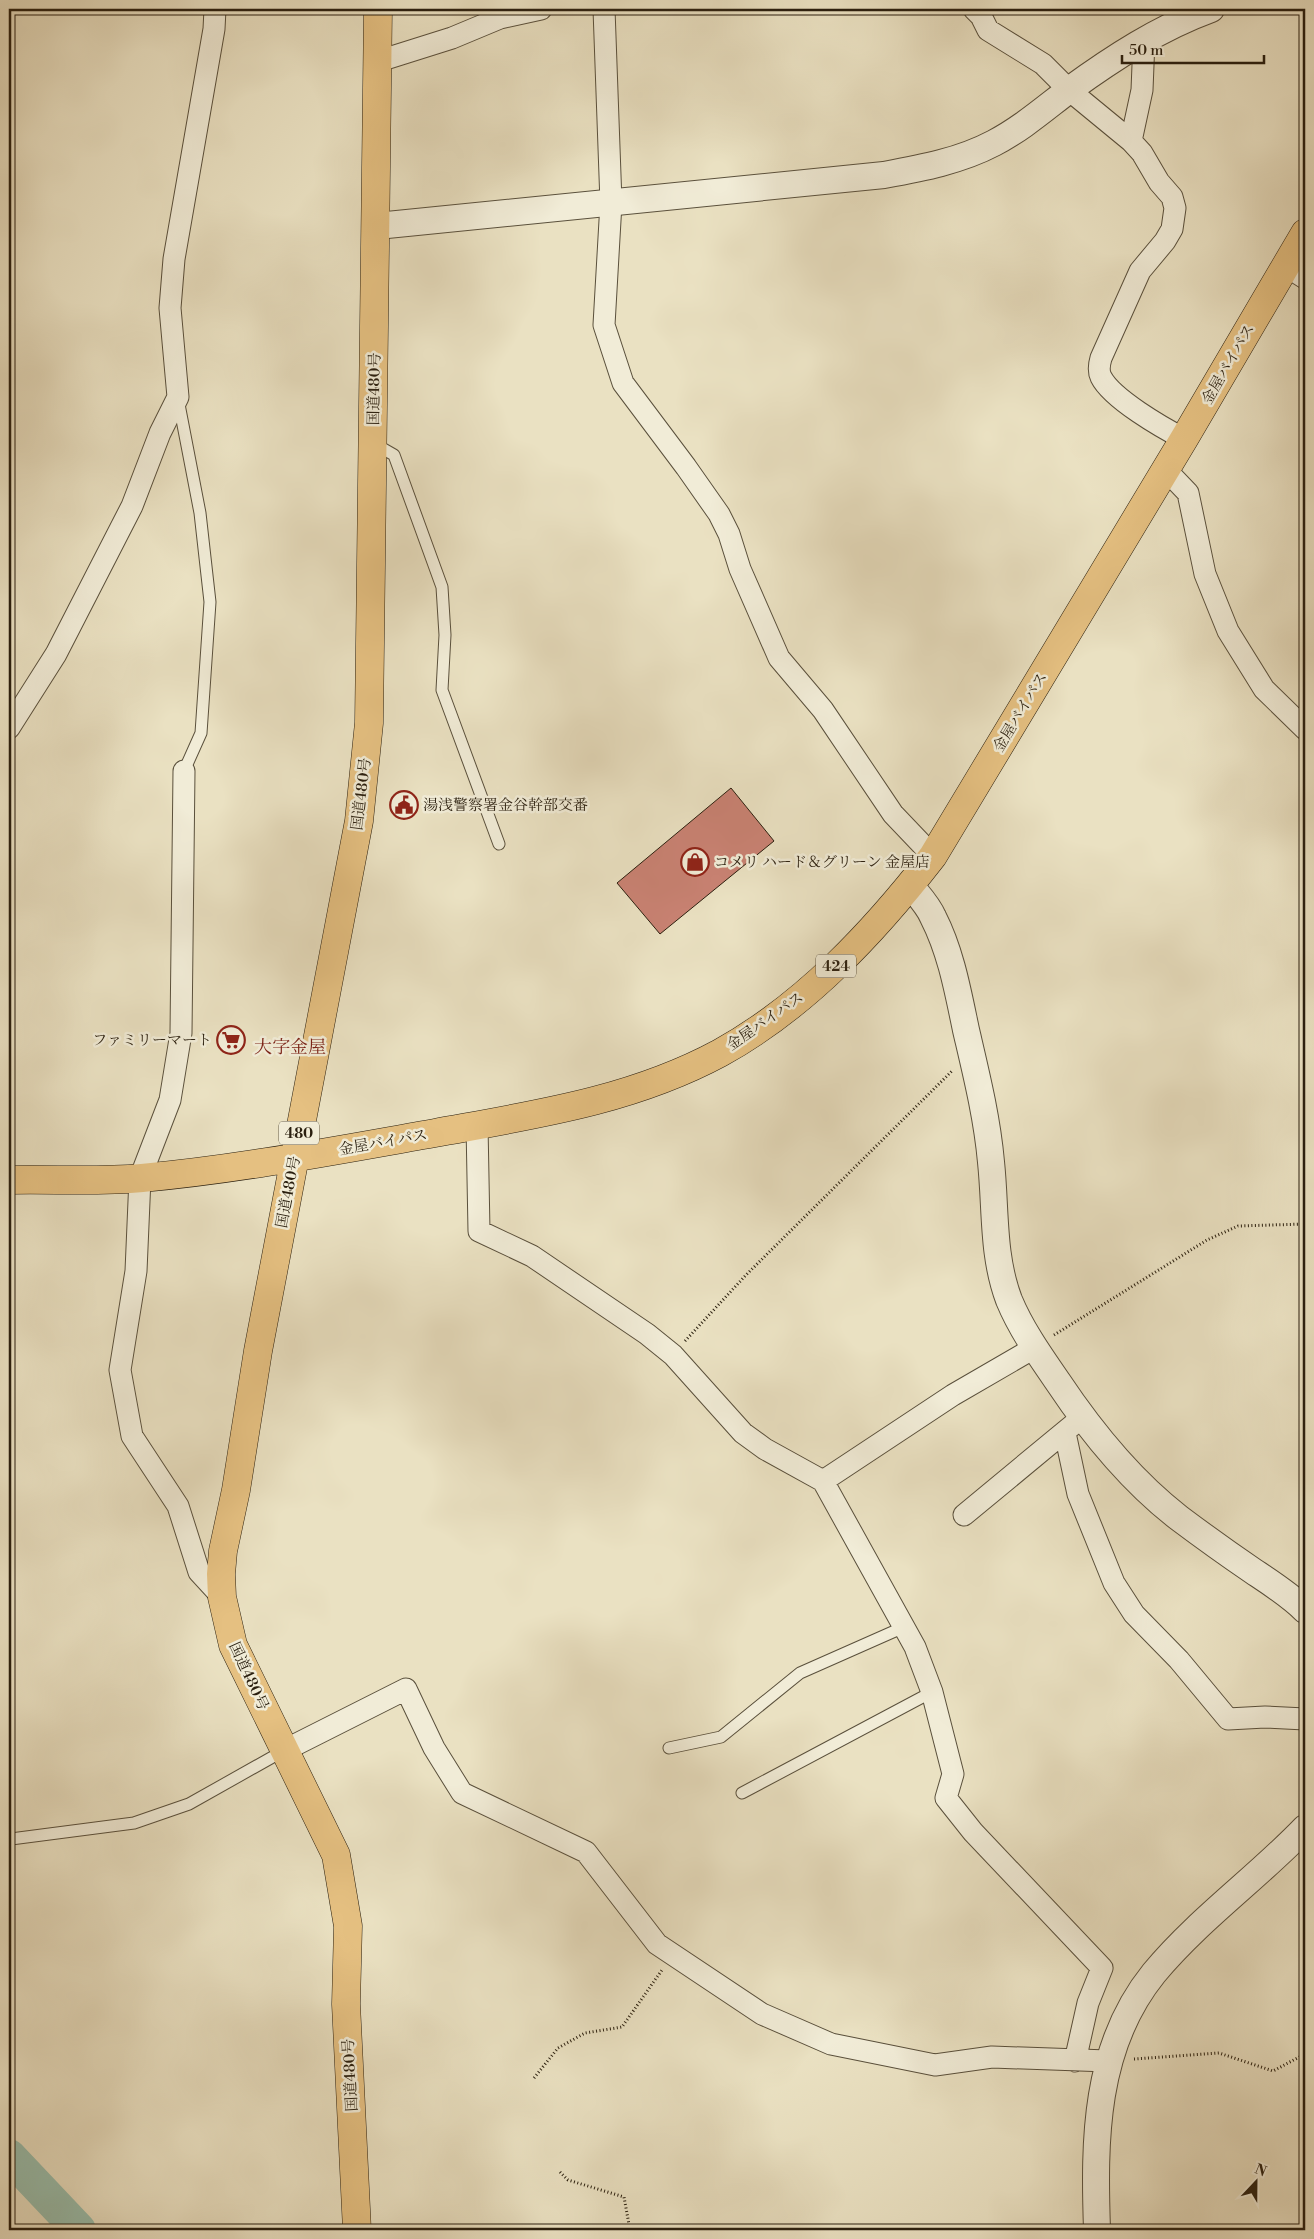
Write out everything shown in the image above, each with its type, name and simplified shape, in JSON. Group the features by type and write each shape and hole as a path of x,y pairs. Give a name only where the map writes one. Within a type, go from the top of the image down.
{"highway":[{"name":"国道480号","path":"357,2230 346,2004 348,1926 336,1855 233,1645 222,1597 223,1551 236,1490 258,1351 359,821 370,724 379,60 378,9"},
{"name":"金屋バイパス","path":"9,1180 140,1178 294,1158 585,1104 640,1088 720,1052 769,1022 815,985 888,912 933,856 1184,439 1295,272 1305,233"}],"street":[{"path":"9,728 56,654 132,506 160,433 178,398 170,308 173,268 214,29 215,9"},
{"path":"379,60 452,38 500,18 541,9"},
{"path":"604,9 611,204 604,325 623,383 719,514 729,534 740,569 779,658 823,710 893,814 933,856"},
{"path":"974,9 981,16 988,30 1043,64 1069,90 1131,141 1142,153 1172,198 1175,208 1174,218 1165,241 1140,271 1101,358 1099,369 1101,377 1117,395 1160,426 1184,439"},
{"path":"377,226 611,204 884,175 945,163 994,144 1013,132 1152,27 1211,9"},
{"path":"1131,141 1142,90 1152,27"},
{"path":"1166,470 1188,493 1205,574 1228,631 1264,689 1305,729"},
{"path":"184,771 181,1033 170,1100 140,1178 136,1271 120,1370 132,1436 178,1506 199,1572 222,1597"},
{"path":"910,885 932,915 947,951 981,1096 991,1162 996,1249 1009,1298 1073,1425 1078,1494 1114,1583 1134,1614 1179,1660 1228,1719 1265,1717 1305,1719"},
{"path":"477,1125 479,1231 532,1256 647,1334 672,1355 743,1432 765,1449 823,1481 915,1647 932,1692 953,1774 946,1798 973,1832 1102,1968 1088,2003 1075,2061"},
{"path":"823,1481 953,1395 1034,1348"},
{"path":"964,1515 1073,1425"},
{"path":"1073,1425 1109,1452 1154,1497 1184,1522 1281,1590 1305,1610"},
{"path":"285,1750 406,1689 434,1748 462,1793 586,1852 658,1944 762,2014 831,2044 935,2065 992,2057 1108,2061"},
{"path":"1097,2230 1096,2168 1099,2114 1108,2061 1125,2018 1155,1972 1196,1929 1305,1828"}],"lane":[{"path":"178,398 200,513 210,602 201,733 184,771"},
{"path":"374,443 394,455 442,587 445,635 442,690 499,844"},
{"path":"669,1748 721,1737 800,1673 904,1627"},
{"path":"742,1793 932,1692"},
{"path":"11,1839 134,1823 189,1804 285,1750"}],"path":[{"path":"672,1355 753,1268 971,1052"},
{"path":"1034,1348 1207,1240 1238,1226 1305,1224"},
{"path":"534,2078 558,2048 585,2033 622,2027 673,1954"},
{"path":"1108,2061 1219,2053 1273,2071 1305,2054"},
{"path":"560,2172 568,2180 624,2197 630,2230"}],"building":[{"name":"コメリ ハード＆グリーン 金屋店","path":"731,788 774,841 660,934 617,883"}],"waterway":[{"path":"9,2156 79,2230"}],"place":[{"name":"湯浅警察署金谷幹部交番","path":"404,805"},
{"name":"コメリ ハード＆グリーン 金屋店","path":"695,862"},
{"name":"ファミリーマート","path":"231,1040"}],"district":[{"name":"大字金屋","path":"290,1047"}]}
